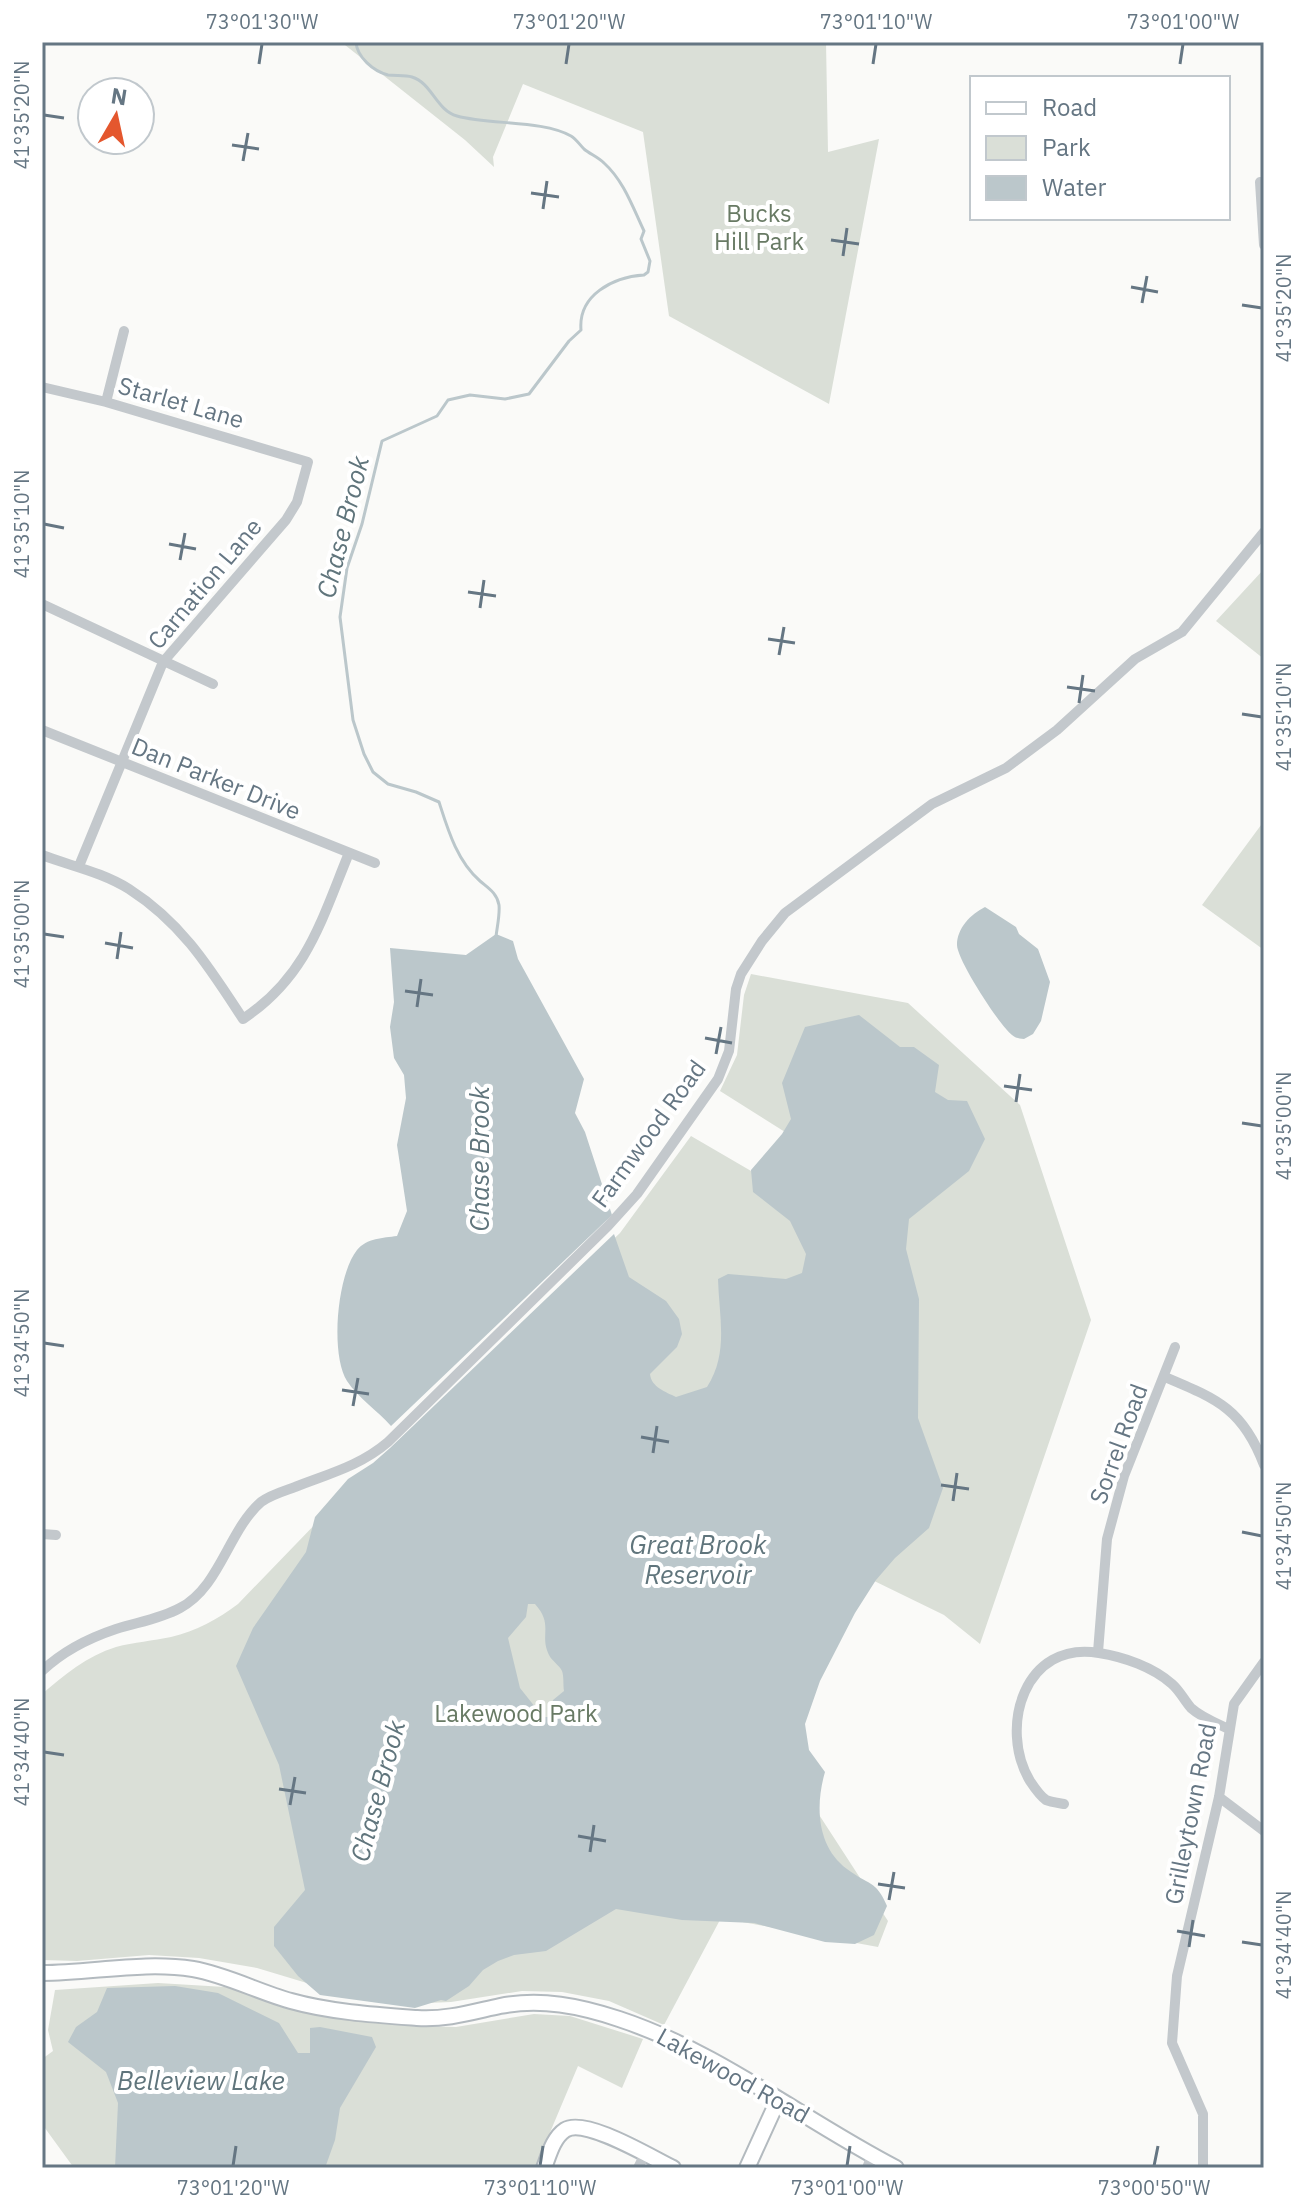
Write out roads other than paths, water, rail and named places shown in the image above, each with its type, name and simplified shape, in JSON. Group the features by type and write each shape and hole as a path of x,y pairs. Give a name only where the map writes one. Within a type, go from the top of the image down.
{"main road":[{"name":"Lakewood Road","path":"42,1973 184,1968 220,1975 293,2002 420,2018 456,2017 521,2003 579,2007 620,2019 672,2040 778,2100 870,2162 896,2168"},
{"path":"747,2168 778,2100"},
{"path":"544,2168 559,2135 566,2129 578,2126 597,2132 642,2161 673,2168"}],"street":[{"path":"1260,182 1264,245"},
{"path":"106,402 124,331"},
{"name":"Starlet Lane","path":"42,387 106,402 308,462"},
{"name":"Carnation Lane","path":"79,866 163,662 286,520 297,502 308,462"},
{"name":"Farmwood Road","path":"44,1665 94,1637 159,1618 184,1607 204,1588 249,1514 265,1499 350,1467 372,1456 388,1442 637,1194 718,1079 729,1051 736,989 741,974 785,913 932,804 1006,768 1057,730 1135,659 1182,632 1264,532"},
{"path":"42,604 213,684"},
{"name":"Dan Parker Drive","path":"42,730 375,863"},
{"path":"42,855 79,866 128,888 162,914 196,948 243,1019 268,1002 296,970 315,936 349,853"},
{"name":"Sorrel Road","path":"1098,1652 1107,1539 1124,1476 1175,1347"},
{"path":"1165,1377 1214,1397 1234,1414 1250,1433 1264,1465"},
{"path":"42,1534 56,1535"},
{"path":"1064,1804 1047,1800 1034,1788 1022,1767 1016,1718 1022,1694 1036,1673 1056,1659 1073,1653 1098,1652 1155,1670 1174,1685 1191,1708 1204,1718 1229,1729"},
{"name":"Grilleytown Road","path":"1203,2168 1203,2114 1172,2043 1177,1976 1219,1797 1234,1704 1264,1662"},
{"path":"1219,1797 1264,1831"}],"water":[{"path":"985,907 1016,927 1019,934 1038,949 1050,982 1041,1021 1033,1034 1024,1039 1012,1035 998,1019 959,953 957,945 962,927"},
{"path":"496,934 513,941 518,959 584,1079 575,1113 585,1132 612,1215 391,1426 347,1381 337,1334 341,1295 350,1262 366,1243 397,1236 407,1211 397,1145 406,1098 404,1075 394,1058 390,1027 394,1002 390,948 466,955"},
{"name":"Great Brook Reservoir","path":"859,1015 900,1047 914,1047 939,1065 935,1092 948,1100 967,1101 985,1139 969,1171 909,1219 906,1249 919,1299 918,1418 943,1488 929,1528 895,1558 876,1580 855,1613 820,1681 805,1724 809,1750 825,1772 820,1798 824,1838 837,1860 875,1887 887,1906 874,1935 855,1944 825,1942 754,1923 682,1920 616,1909 546,1951 514,1955 498,1961 446,2001 415,2008 320,1995 298,1976 274,1946 274,1927 305,1890 279,1765 236,1666 253,1628 306,1552 315,1517 348,1479 390,1448 614,1234 629,1277 666,1301 679,1319 682,1334 677,1347 650,1374 651,1379 676,1397 707,1387 714,1374 720,1348 718,1279 728,1274 786,1279 802,1273 806,1254 790,1221 753,1192 751,1170 791,1119 782,1083 805,1027","holes":["528,1604 535,1604 544,1618 546,1648 563,1675 564,1691 553,1700 551,1717 543,1717 520,1688 508,1638 526,1617"]},
{"name":"Belleview Lake","path":"175,1986 218,1993 279,2023 298,2053 310,2053 310,2028 320,2027 372,2037 376,2047 340,2108 335,2140 325,2168 115,2168 118,2103 106,2072 68,2042 76,2027 97,2012 107,1988"}],"waterway":[{"name":"Chase Brook","path":"356,42 359,53 372,67 388,75 419,80 450,113 484,121 546,127 573,137 604,163 623,186 644,231 641,239 650,261 648,272 644,275 610,284 591,298 585,307 581,330 529,394 505,399 470,395 448,400 437,416 382,441 362,524 347,568 340,617 353,720 364,754 373,772 388,784 439,802 459,855 498,901 496,937"}],"park label":[{"name":"Bucks Hill Park","path":"759,228"},
{"name":"Lakewood Park","path":"516,1714"}]}
